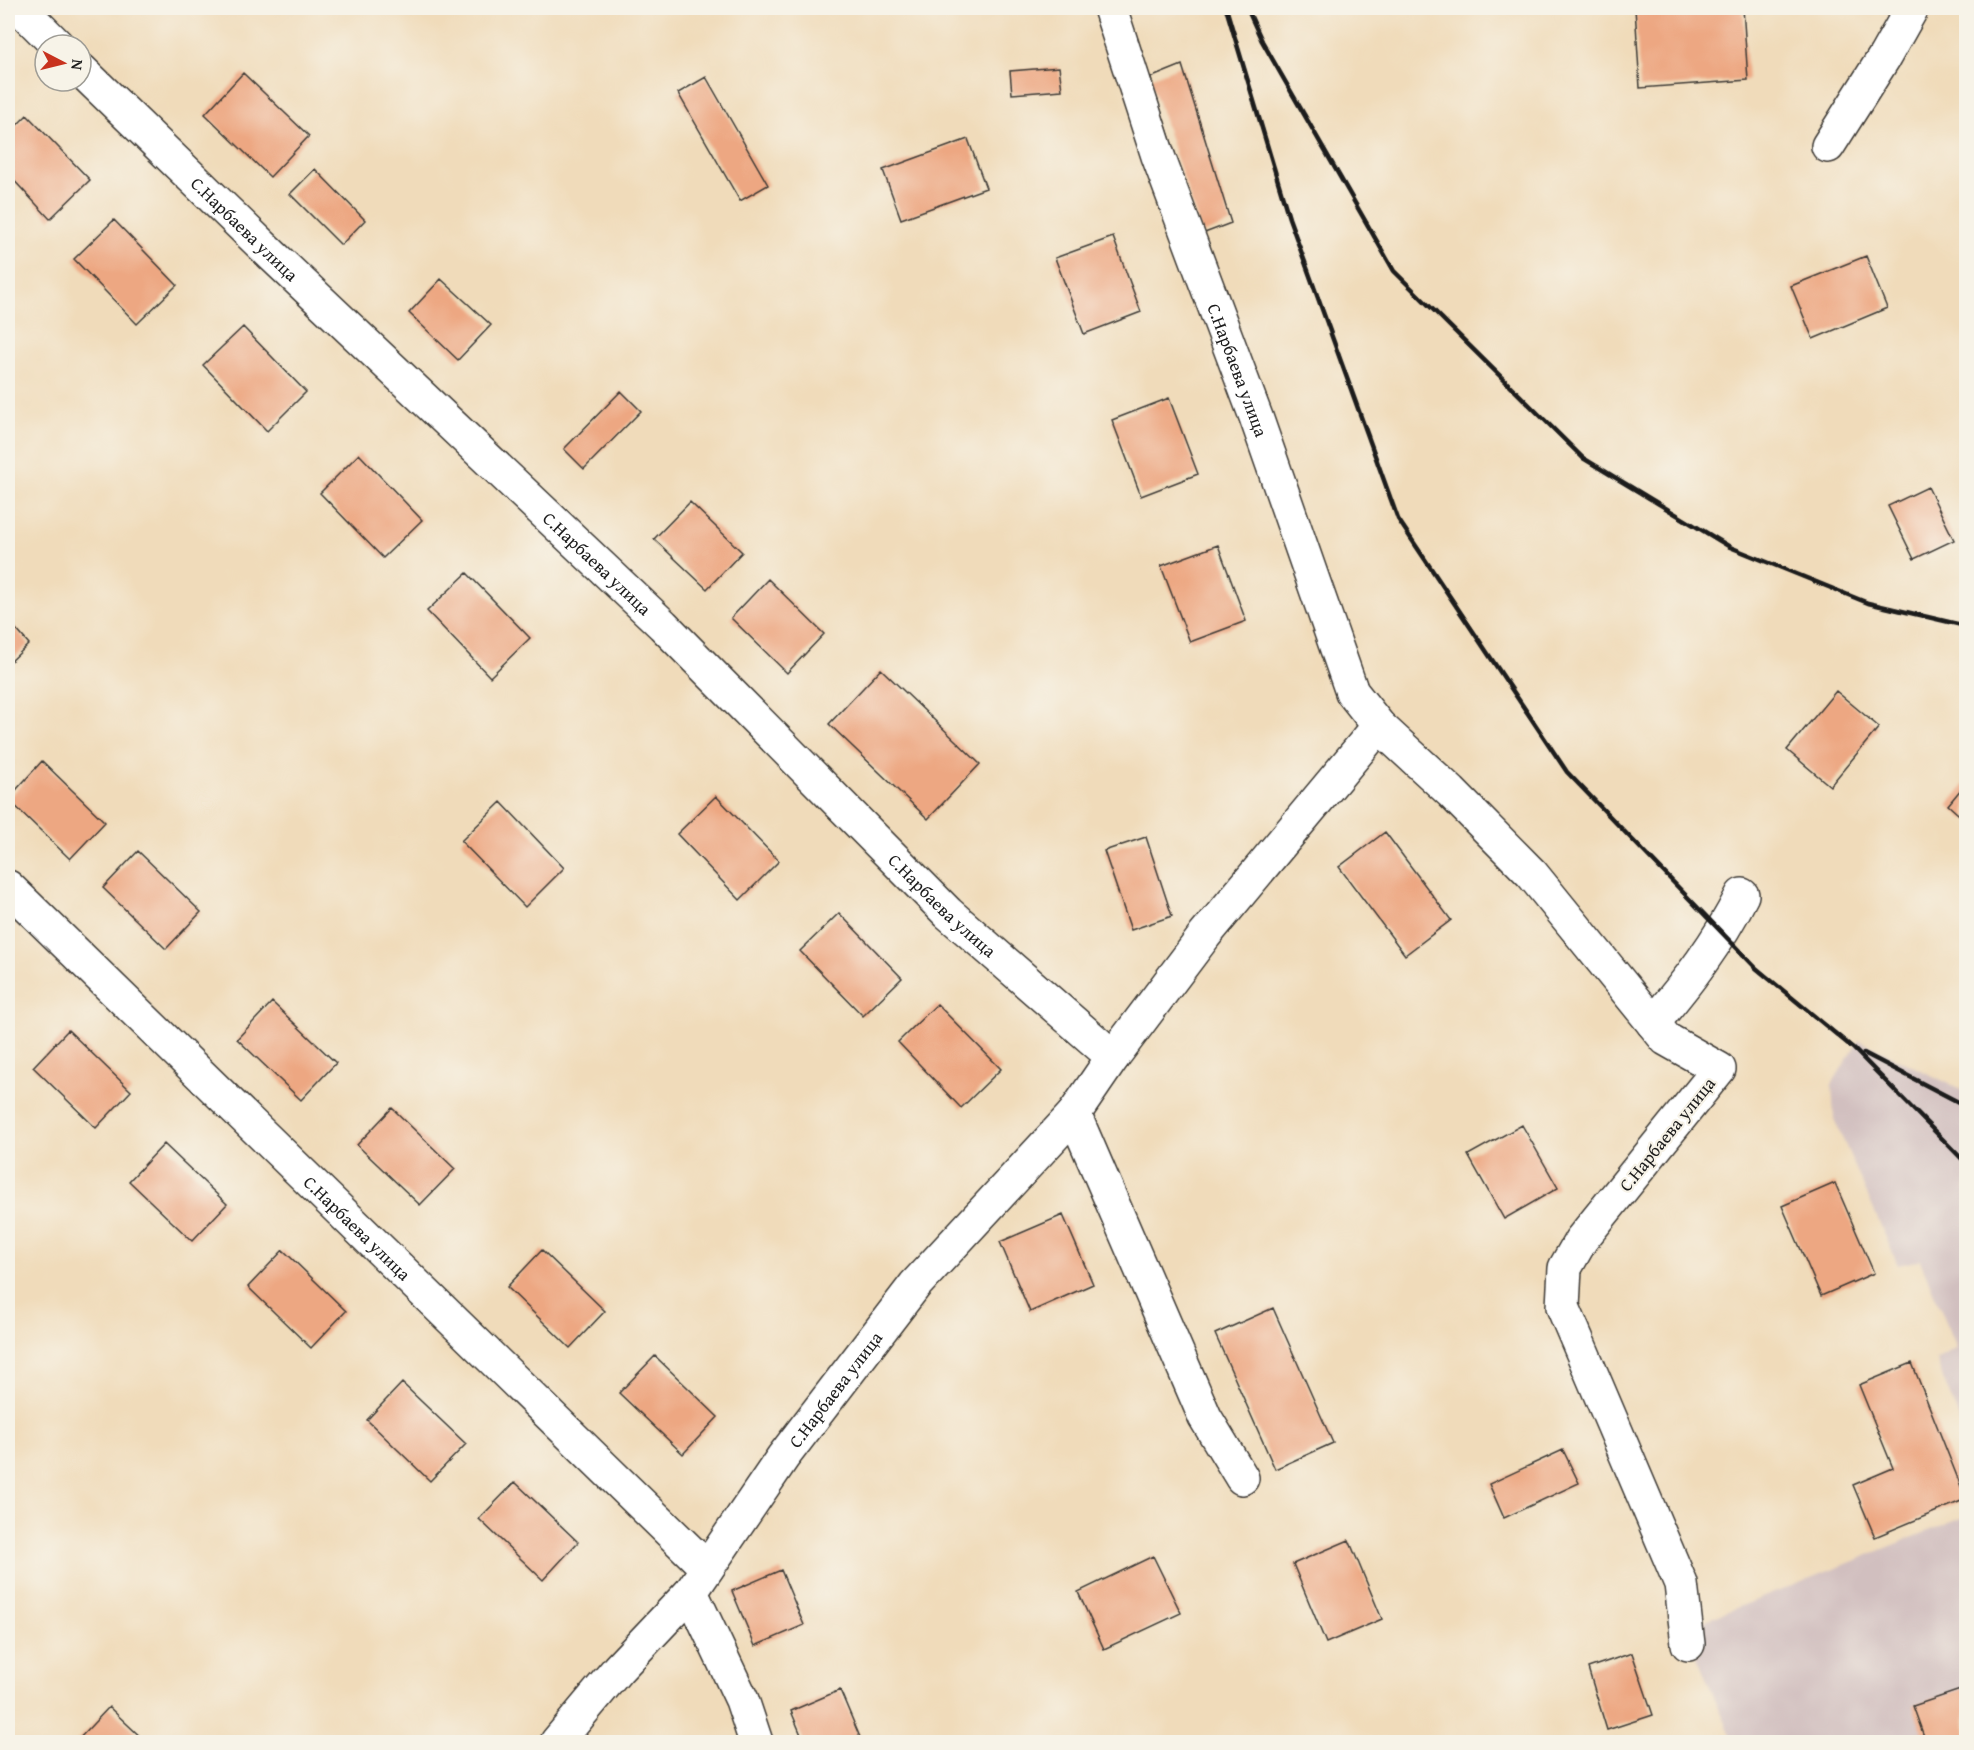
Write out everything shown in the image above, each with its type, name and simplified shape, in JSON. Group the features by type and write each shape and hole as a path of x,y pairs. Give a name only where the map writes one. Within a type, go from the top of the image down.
{"street":[{"path":"20,8 45,33"},
{"name":"С.Нарбаева улица","path":"1110,8 1158,156 1256,417 1352,692 1379,726 1451,792 1532,874 1666,1039 1719,1069 1581,1240 1565,1268 1563,1307 1681,1584 1688,1644"},
{"path":"1828,146 1885,56 1912,8"},
{"name":"С.Нарбаева улица","path":"93,82 272,255 663,625 948,913 1113,1058"},
{"name":"С.Нарбаева улица","path":"557,1743 618,1669 699,1580 783,1457 915,1286 1074,1114 1205,935 1379,726"},
{"name":"С.Нарбаева улица","path":"8,887 699,1580 756,1743"},
{"path":"1653,1023 1701,967 1723,934 1742,895"},
{"path":"1074,1114 1205,1418 1242,1478"}],"shaded area":[{"path":"1859,1040 1966,1092 1966,1437 1936,1360 1957,1348 1920,1260 1898,1265 1834,1119 1832,1084"},
{"path":"1966,1516 1966,1742 1734,1742 1697,1657 1704,1621"}],"building":[{"path":"1635,8 1743,8 1748,80 1640,88"},
{"path":"1182,65 1231,223 1202,234 1150,78"},
{"path":"1059,67 1062,90 1012,94 1010,71"},
{"path":"243,73 309,136 270,177 205,114"},
{"path":"706,77 768,185 740,201 678,93"},
{"path":"27,115 90,180 50,219 8,174 8,134"},
{"path":"968,139 986,188 901,219 883,170"},
{"path":"315,169 365,220 341,245 290,194"},
{"path":"114,220 177,285 137,324 74,259"},
{"path":"1113,237 1141,312 1084,334 1055,258"},
{"path":"1866,256 1887,308 1813,339 1791,286"},
{"path":"441,279 491,325 458,360 409,313"},
{"path":"243,327 306,392 267,431 203,365"},
{"path":"621,391 641,411 584,469 564,449"},
{"path":"1169,398 1198,474 1141,496 1112,420"},
{"path":"359,454 422,520 383,558 320,493"},
{"path":"1928,487 1954,540 1914,559 1888,506"},
{"path":"690,502 742,552 707,589 654,539"},
{"path":"1218,545 1246,621 1190,642 1161,566"},
{"path":"467,573 530,638 490,677 427,611"},
{"path":"768,579 824,634 787,673 731,618"},
{"path":"8,620 29,644 8,664"},
{"path":"881,669 980,764 928,819 829,724"},
{"path":"1836,691 1879,727 1830,786 1787,750"},
{"path":"42,761 105,822 70,859 8,799"},
{"path":"1966,783 1966,821 1948,805"},
{"path":"716,796 779,861 740,900 677,834"},
{"path":"501,802 564,868 525,907 461,841"},
{"path":"1385,832 1451,920 1405,955 1339,867"},
{"path":"1146,837 1172,916 1131,930 1104,851"},
{"path":"138,851 201,912 166,949 103,888"},
{"path":"839,913 902,978 863,1016 800,951"},
{"path":"272,1002 336,1063 301,1100 237,1039"},
{"path":"937,1004 1001,1069 961,1108 898,1042"},
{"path":"68,1030 131,1091 96,1128 33,1067"},
{"path":"392,1108 455,1169 420,1205 357,1145"},
{"path":"1522,1125 1558,1188 1504,1219 1468,1155"},
{"path":"164,1144 227,1204 192,1241 129,1181"},
{"path":"1835,1183 1874,1273 1821,1296 1782,1206"},
{"path":"1063,1215 1093,1284 1030,1312 1000,1242"},
{"path":"283,1250 346,1311 311,1348 248,1287"},
{"path":"542,1250 605,1311 570,1348 507,1287"},
{"path":"1273,1308 1333,1443 1275,1469 1215,1334"},
{"path":"655,1356 718,1417 683,1454 619,1393"},
{"path":"1912,1363 1966,1499 1875,1537 1853,1485 1893,1468 1859,1385"},
{"path":"402,1383 466,1444 430,1481 367,1420"},
{"path":"1563,1450 1579,1483 1504,1518 1489,1484"},
{"path":"515,1482 578,1542 543,1580 479,1519"},
{"path":"1349,1540 1382,1619 1326,1643 1293,1564"},
{"path":"1153,1556 1181,1613 1104,1649 1078,1592"},
{"path":"781,1570 804,1625 755,1646 732,1591"},
{"path":"1632,1653 1653,1715 1607,1730 1588,1668"},
{"path":"1966,1688 1966,1742 1926,1742 1913,1706"},
{"path":"840,1690 862,1742 804,1742 791,1711"},
{"path":"109,1707 146,1742 76,1742"}],"railway":[{"path":"1226,8 1289,218 1398,519 1567,772 1756,968 1853,1048 1966,1163"},
{"path":"1247,8 1262,41 1394,271 1583,458 1730,547 1868,603 1966,626"},
{"path":"1864,1053 1966,1106"}]}
